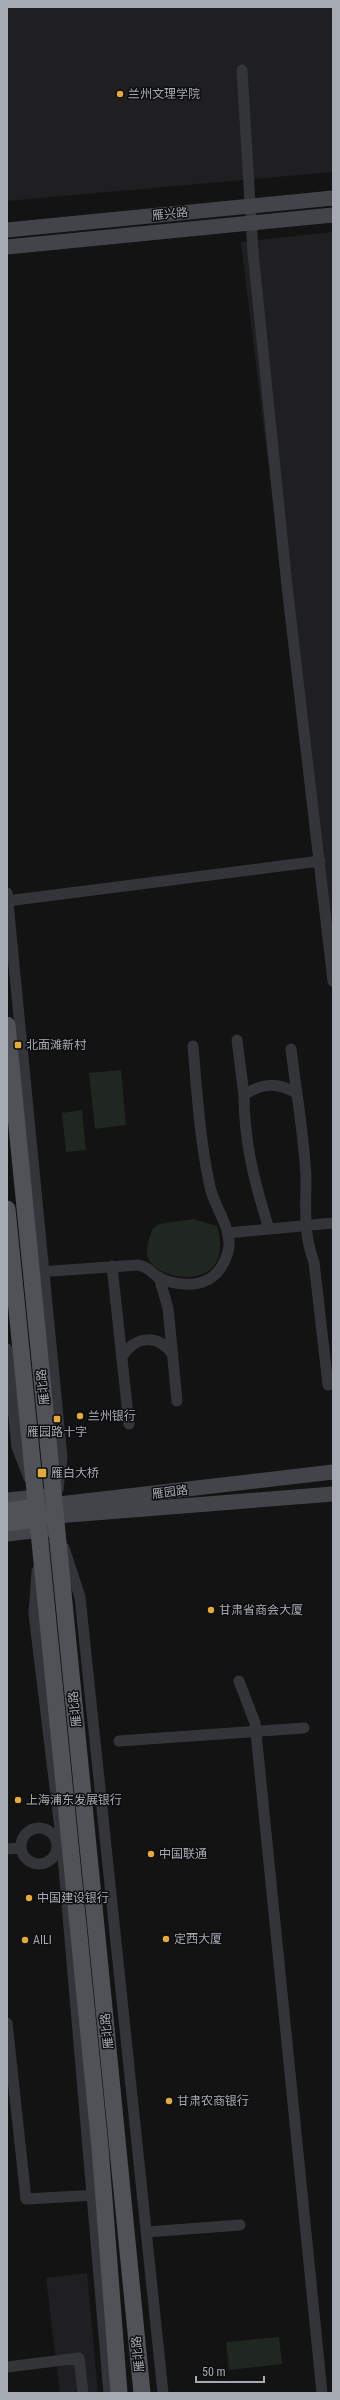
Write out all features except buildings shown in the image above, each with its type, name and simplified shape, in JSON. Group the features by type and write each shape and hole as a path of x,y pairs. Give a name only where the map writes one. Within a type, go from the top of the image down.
{"main road":[{"name":"雁兴路","path":"7,230 333,198"},
{"name":"雁兴路","path":"7,247 333,215"},
{"name":"雁北路","path":"11,1037 38,1272 56,1511 142,2393"},
{"name":"雁北路","path":"7,1209 10,1274 38,1513 63,1844 97,2195 119,2393"},
{"name":"雁园路","path":"7,1511 38,1513 56,1511 333,1472"},
{"name":"雁园路","path":"56,1511 333,1494"},
{"name":"雁园路","path":"7,1500 38,1513"},
{"name":"雁园路","path":"7,1523 38,1513"},
{"name":"雁园路","path":"7,1534 38,1513"}],"street":[{"path":"242,70 252,206 253,252 287,586 333,981"},
{"path":"11,1037 7,898 320,861"},
{"path":"237,1040 244,1095 244,1130 257,1190 268,1229"},
{"path":"10,1274 112,1266 144,1266 159,1277 177,1283 196,1283 212,1277 219,1271 227,1254 228,1233 210,1189 201,1144 193,1046"},
{"path":"291,1049 306,1177 306,1226 309,1250 314,1262 328,1385"},
{"path":"244,1095 264,1085 275,1084 296,1093"},
{"path":"228,1233 333,1223"},
{"path":"112,1266 129,1424"},
{"path":"159,1277 168,1308 174,1356 177,1401"},
{"path":"122,1357 134,1343 152,1339 161,1342 174,1356"},
{"path":"7,1349 17,1447 38,1513"},
{"path":"56,1511 80,1597 147,2232 162,2393"},
{"path":"239,1681 255,1723 322,2393"},
{"path":"119,1742 304,1728"},
{"path":"63,1844 53,1858 40,1864 27,1860 20,1848 25,1834 37,1828 51,1832 63,1844 89,1843"},
{"path":"7,1849 20,1848"},
{"path":"7,2023 26,2199 97,2195 109,2393"},
{"path":"147,2232 240,2225"},
{"path":"7,2367 79,2358 83,2393"}],"shaded area":[{"name":"兰州文理学院","path":"7,7 333,7 333,172 7,201"},
{"path":"333,232 333,994 241,242"},
{"path":"121,1070 126,1125 95,1129 89,1073"},
{"path":"82,1110 86,1150 66,1152 62,1113"},
{"path":"193,1219 217,1226 220,1249 215,1264 205,1273 191,1277 176,1276 162,1271 152,1264 147,1252 148,1242 153,1228 159,1224"},
{"path":"87,2273 98,2393 60,2393 46,2278"},
{"path":"279,2337 282,2364 229,2370 226,2342"}],"place":[{"name":"兰州文理学院","path":"120,94"},
{"name":"北面滩新村","path":"18,1045"},
{"name":"兰州银行","path":"80,1416"},
{"name":"雁园路十字","path":"57,1419"},
{"name":"雁白大桥","path":"42,1473"},
{"name":"甘肃省商会大厦","path":"211,1610"},
{"name":"上海浦东发展银行","path":"18,1800"},
{"name":"中国联通","path":"151,1854"},
{"name":"中国建设银行","path":"29,1898"},
{"name":"定西大厦","path":"166,1939"},
{"name":"AILI","path":"25,1940"},
{"name":"甘肃农商银行","path":"169,2101"}]}
